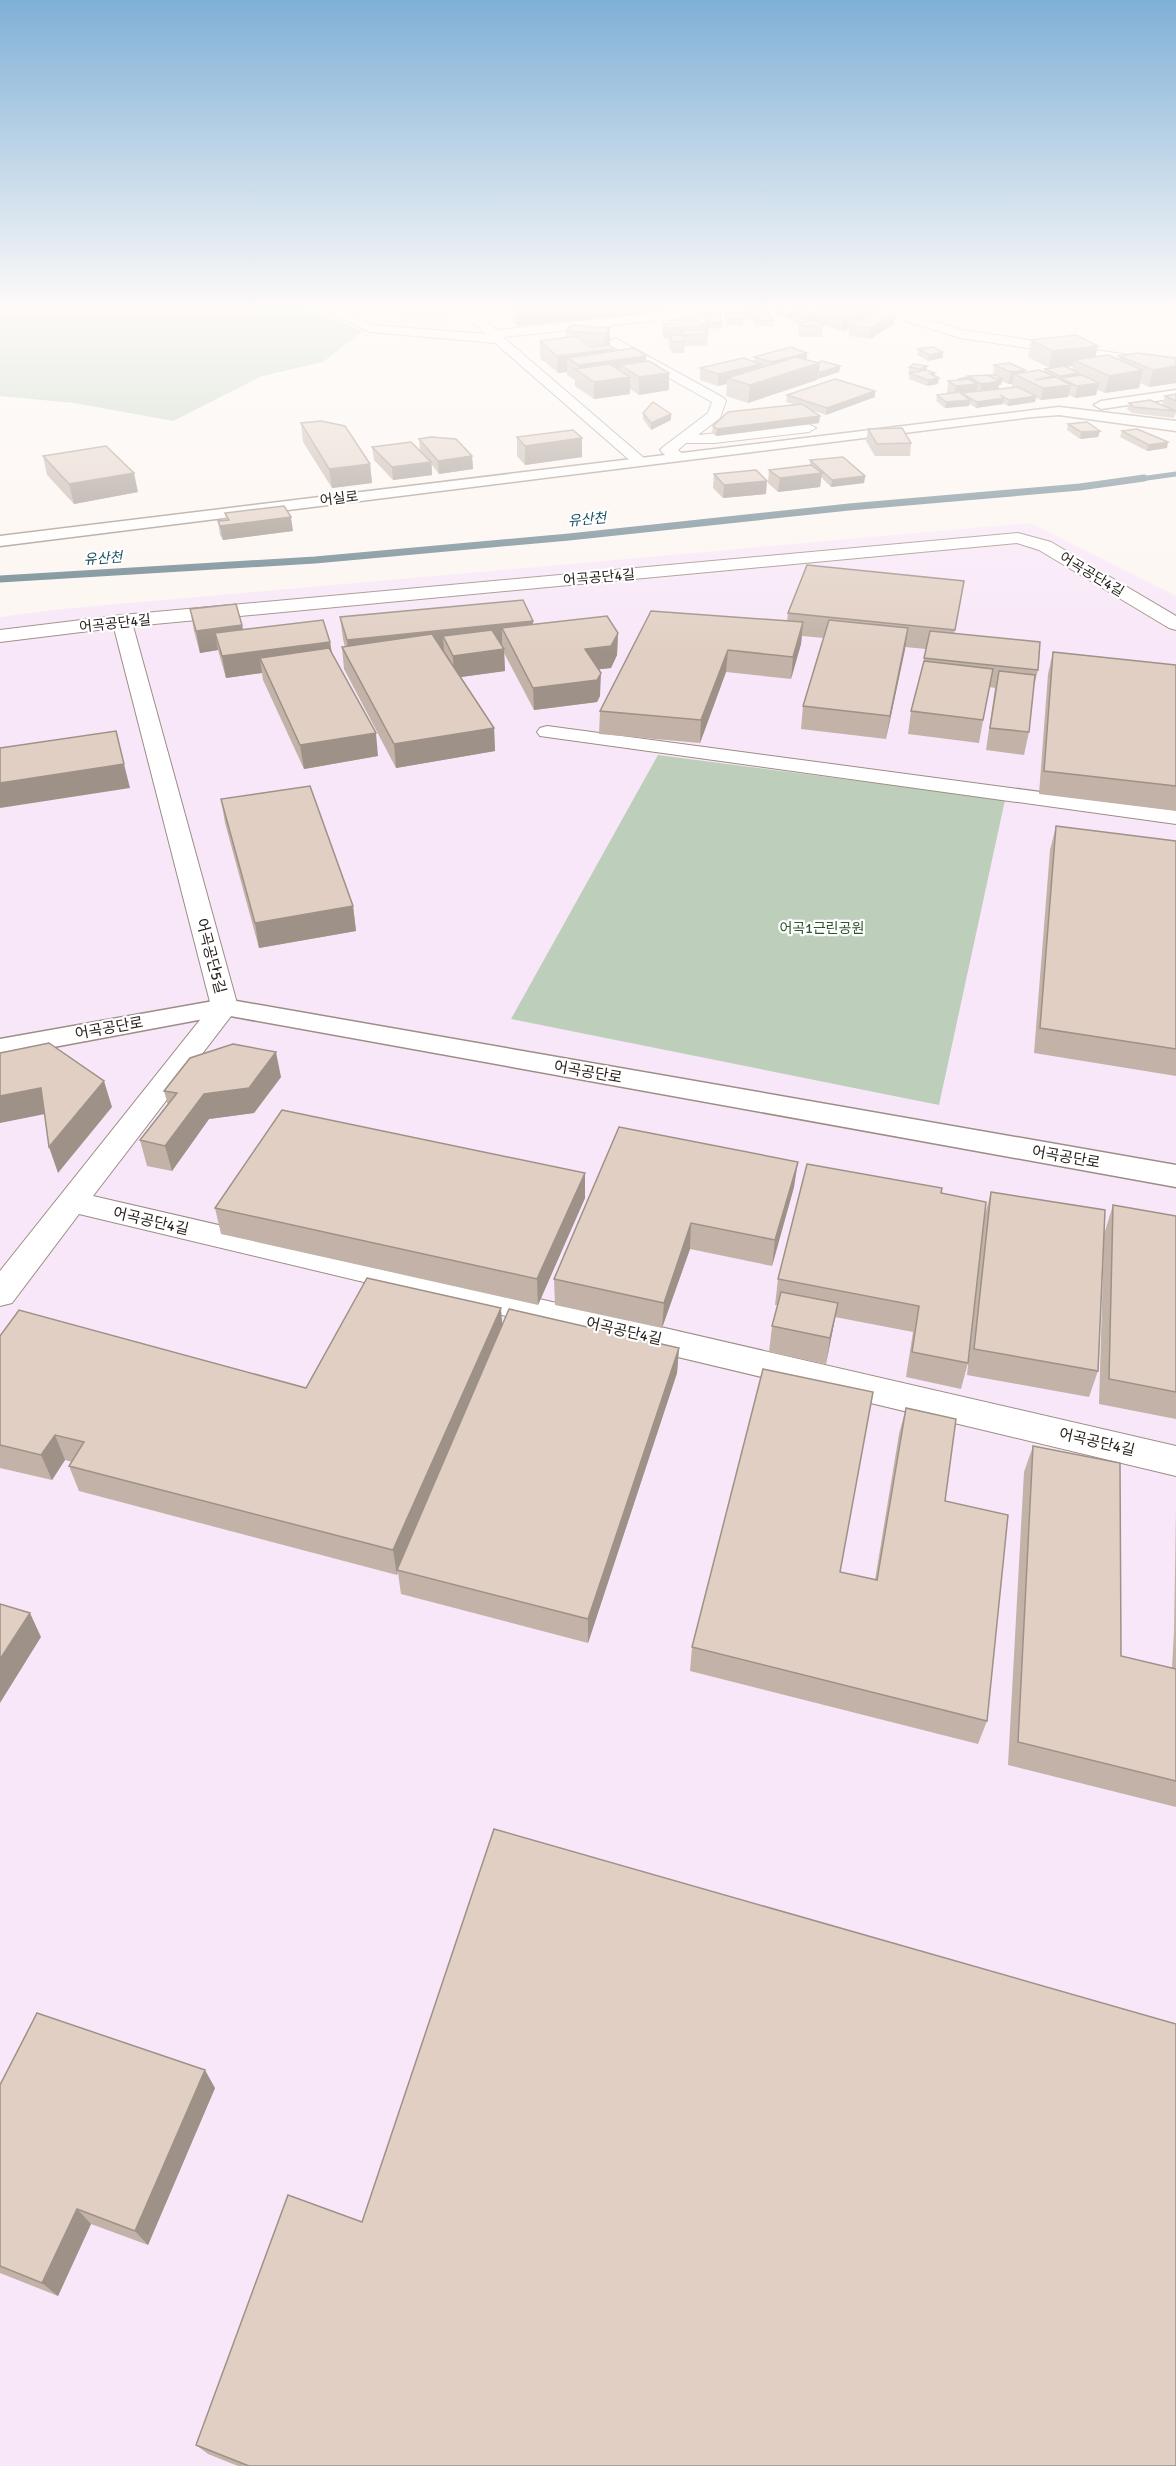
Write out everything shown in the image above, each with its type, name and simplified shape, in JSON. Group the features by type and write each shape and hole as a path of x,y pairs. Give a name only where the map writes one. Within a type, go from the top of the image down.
{"main road":[{"name":"어실로","path":"0,541 956,423"},
{"name":"어실로","path":"1153,423 1176,426"},
{"name":"어곡공단로","path":"0,1048 225,1007 1176,1176"}],"street":[{"path":"595,423 639,461"},
{"path":"677,456 668,450 705,423"},
{"path":"684,439 714,439 809,428"},
{"name":"어곡공단4길","path":"0,636 122,621 1018,538 1045,546 1176,624"},
{"name":"어곡공단5길","path":"0,1294 225,1007 122,621"},
{"path":"547,732 1176,817"},
{"name":"어곡공단4길","path":"72,1202 1176,1461"}],"shaded area":[{"path":"1030,523 1176,596 1176,2466 0,2466 0,617 62,609"}],"green space":[{"name":"어곡1근린공원","path":"658,755 1005,800 939,1105 511,1019"}],"building":[{"path":"301,423 331,423 345,426 370,464 329,469"},
{"path":"716,423 764,423 717,429 713,426"},
{"path":"1089,423 1100,431 1081,432 1068,424"},
{"path":"902,428 911,443 877,444 868,429"},
{"path":"1137,429 1168,442 1149,445 1122,431"},
{"path":"573,430 582,438 525,446 517,437"},
{"path":"431,437 456,439 472,456 438,461 419,439"},
{"path":"411,442 431,462 392,467 372,447"},
{"path":"106,446 134,473 69,484 43,456"},
{"path":"843,457 865,476 832,480 810,460"},
{"path":"811,465 822,473 780,478 769,470"},
{"path":"756,470 767,481 724,485 714,474"},
{"path":"284,506 291,517 220,526 218,521 229,520 225,513"},
{"path":"807,565 964,581 955,630 788,613"},
{"path":"523,600 533,621 347,640 340,617"},
{"path":"236,604 242,625 196,631 190,609"},
{"path":"651,611 803,622 793,657 728,650 701,720 600,711"},
{"path":"607,616 618,633 611,646 585,649 601,673 597,680 533,688 502,628"},
{"path":"323,620 330,642 222,656 215,633"},
{"path":"829,620 908,628 890,716 803,706"},
{"path":"492,630 504,649 453,656 443,636"},
{"path":"930,631 1040,642 1038,670 924,658"},
{"path":"432,634 494,728 394,744 342,647"},
{"path":"329,648 376,733 300,745 260,658"},
{"path":"1053,652 1176,665 1176,786 1044,771"},
{"path":"924,661 993,669 983,720 911,711"},
{"path":"999,671 1035,675 1029,732 990,728"},
{"path":"116,731 124,764 0,783 0,748"},
{"path":"310,786 353,906 255,923 221,799"},
{"path":"1056,826 1176,841 1176,1049 1040,1028"},
{"path":"49,1043 104,1081 49,1147 41,1088 0,1096 0,1053"},
{"path":"233,1044 276,1052 249,1088 204,1094 165,1146 140,1140 177,1093 164,1091 190,1058"},
{"path":"282,1110 585,1173 537,1279 215,1208"},
{"path":"619,1127 798,1162 775,1240 691,1223 664,1303 554,1279"},
{"path":"807,1164 942,1188 941,1193 986,1202 968,1363 912,1352 919,1306 778,1279"},
{"path":"991,1192 1105,1210 1098,1371 974,1349"},
{"path":"1113,1205 1176,1216 1176,1392 1109,1379"},
{"path":"367,1278 501,1308 393,1550 69,1466 84,1442 55,1435 41,1455 0,1445 0,1336 19,1310 306,1388"},
{"path":"781,1292 838,1303 830,1338 772,1326"},
{"path":"509,1309 679,1348 588,1619 397,1570"},
{"path":"763,1369 873,1392 840,1572 877,1580 906,1408 956,1419 945,1501 1008,1515 987,1721 692,1647"},
{"path":"1033,1446 1120,1463 1121,1656 1176,1669 1176,1781 1018,1742"},
{"path":"0,1604 30,1613 0,1659"},
{"path":"494,1829 1176,2024 1176,2466 249,2466 196,2445 288,2195 362,2222"},
{"path":"37,2013 205,2070 135,2231 77,2209 42,2283 0,2266 0,2085"}],"waterway":[{"name":"유산천","path":"1133,480 1176,474"},
{"name":"유산천","path":"0,579 315,560 569,537 849,507 1080,487 1144,478"}]}
